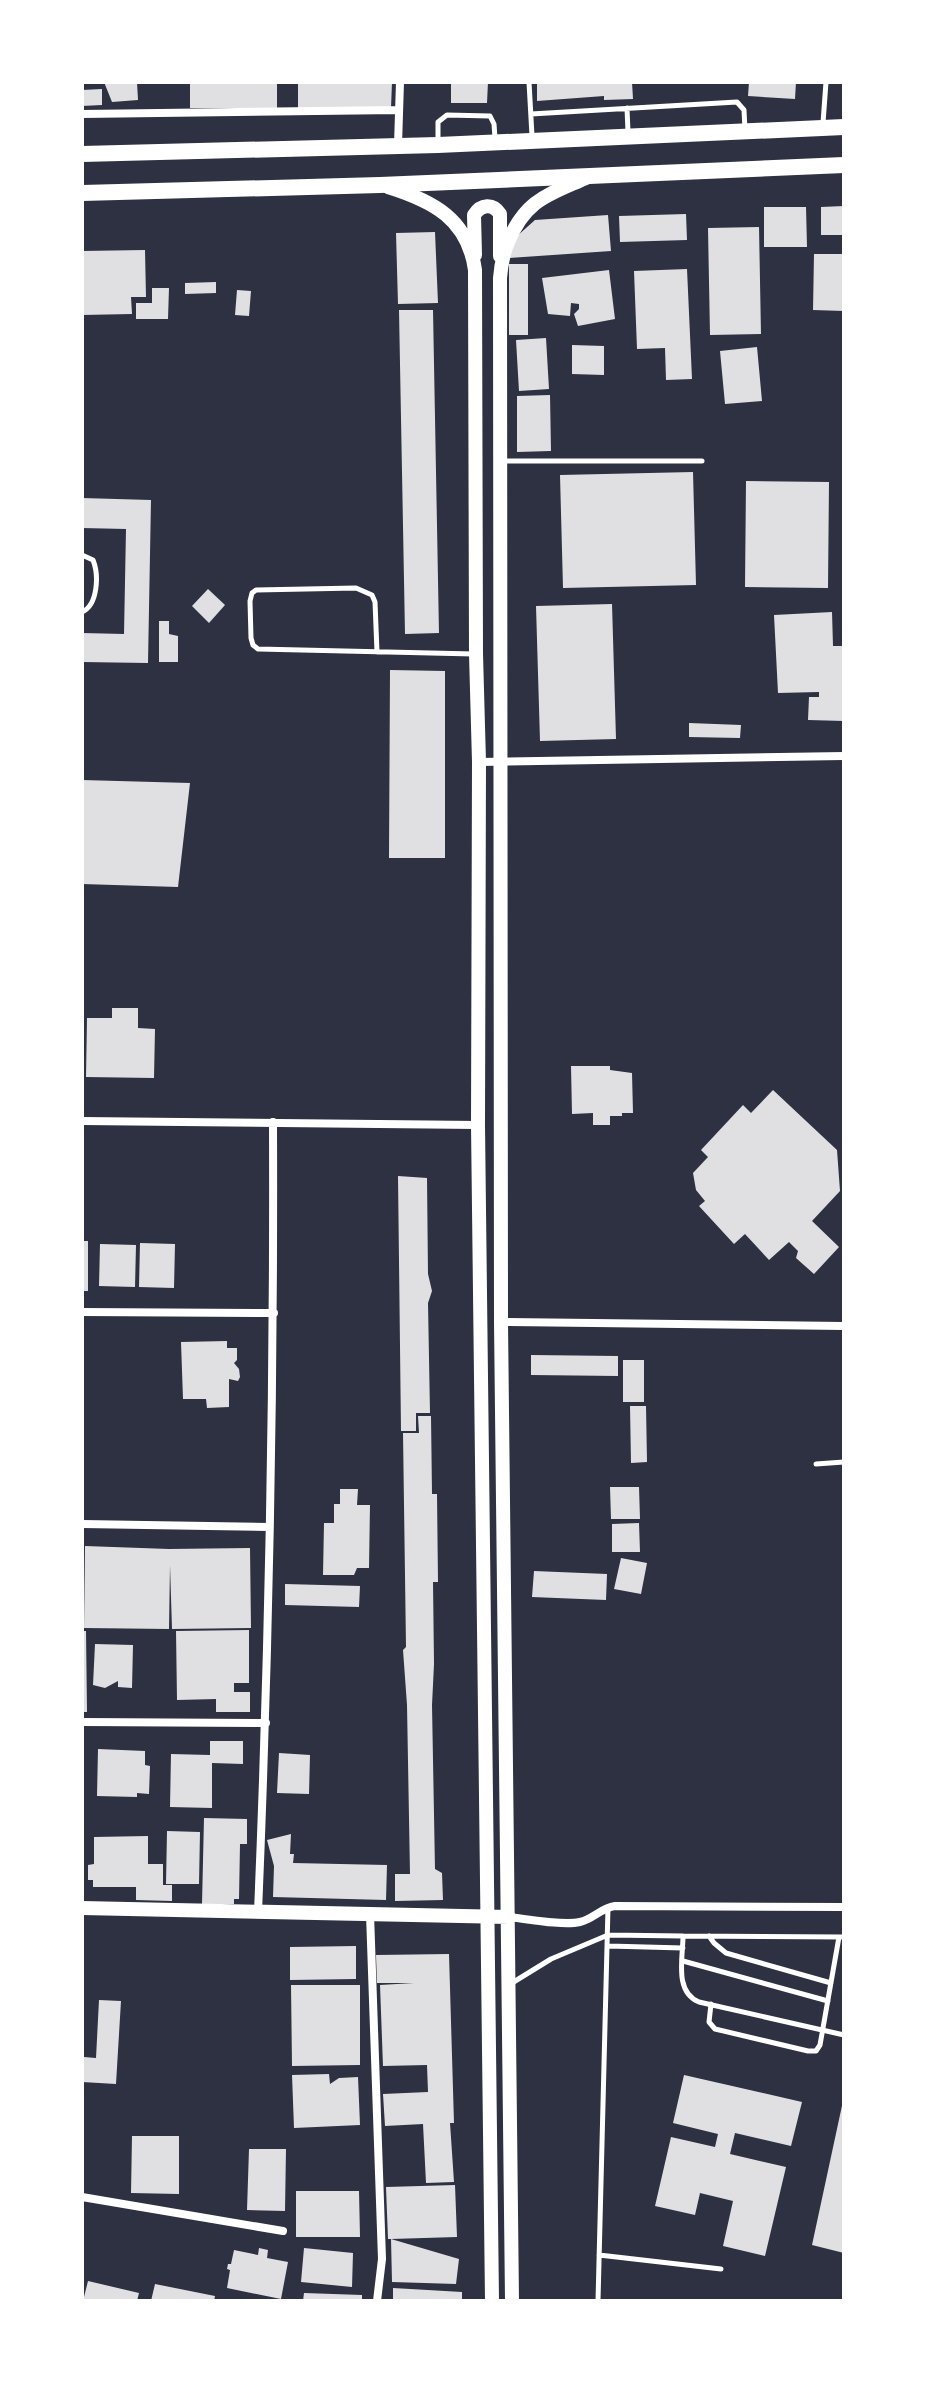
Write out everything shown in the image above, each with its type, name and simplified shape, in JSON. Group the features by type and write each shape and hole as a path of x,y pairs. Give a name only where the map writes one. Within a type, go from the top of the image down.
{"main road":[{"path":"82,154 495,143 844,127"},
{"path":"82,193 380,185 844,165"},
{"path":"500,268 513,231 526,210 542,198 595,174"},
{"path":"380,185 424,199 443,212 467,244 474,261"},
{"path":"492,2301 478,1125 479,762 474,215 481,207 492,207 500,214 501,220 501,1322 512,2301"},
{"path":"82,1908 509,1917"}],"street":[{"path":"398,146 400,82"},
{"path":"82,114 398,110"},
{"path":"479,762 844,756"},
{"path":"82,1121 478,1125"},
{"path":"258,1912 266,1723 274,1313 273,1122"},
{"path":"82,1312 274,1313"},
{"path":"501,1322 844,1326"},
{"path":"82,1524 269,1527"},
{"path":"82,1722 266,1723"},
{"path":"509,1917 577,1923 608,1907 844,1907"},
{"path":"370,1914 382,2259 377,2301"},
{"path":"82,2197 283,2231"}],"lane":[{"path":"529,82 532,141"},
{"path":"823,128 826,82"},
{"path":"531,114 737,102 744,110 745,131"},
{"path":"627,108 628,137"},
{"path":"438,145 438,122 447,115 490,116 494,124 495,143"},
{"path":"500,461 702,461"},
{"path":"82,555 93,560 97,570 92,603 82,612"},
{"path":"377,652 372,595 356,588 256,590 252,593 251,638 258,649 377,652 476,654"},
{"path":"816,1464 844,1462"},
{"path":"598,2301 608,1907"},
{"path":"508,1986 541,1964 608,1935 842,1937 819,2048 808,2051 715,2029 709,2022 711,2004"},
{"path":"683,1936 684,1990 693,1999 844,2035"},
{"path":"709,1936 726,1953 831,1983"},
{"path":"608,1946 683,1948"},
{"path":"836,1955 844,1957"},
{"path":"683,1961 828,2001"},
{"path":"599,2255 721,2269"}],"building":[{"path":"104,82 137,82 138,100 112,102"},
{"path":"190,82 277,82 277,108 190,108"},
{"path":"298,82 392,82 391,108 298,109"},
{"path":"451,82 488,82 487,103 451,103"},
{"path":"537,82 632,82 633,99 604,100 604,96 537,101"},
{"path":"749,82 796,82 795,99 748,96"},
{"path":"102,89 102,105 82,106 82,90"},
{"path":"844,206 844,235 821,235 821,207"},
{"path":"764,207 806,207 807,247 764,247"},
{"path":"686,214 687,240 620,242 619,216"},
{"path":"608,215 611,251 509,258 516,237 535,220"},
{"path":"759,227 761,334 710,335 708,228"},
{"path":"435,232 438,303 398,304 396,233"},
{"path":"145,250 146,297 131,297 132,314 82,315 82,251"},
{"path":"814,254 844,254 844,311 813,310"},
{"path":"509,264 528,264 528,335 509,335"},
{"path":"687,269 692,379 666,380 665,348 637,349 634,271"},
{"path":"609,270 615,319 578,326 574,314 579,304 571,303 570,316 548,314 542,278"},
{"path":"216,282 216,293 185,294 185,283"},
{"path":"152,288 169,288 168,319 136,319 136,303 152,303"},
{"path":"237,290 251,291 249,316 235,315"},
{"path":"399,310 433,310 439,633 405,634"},
{"path":"546,338 549,389 519,391 516,340"},
{"path":"572,345 604,346 604,375 572,374"},
{"path":"757,347 762,401 725,404 720,351"},
{"path":"550,395 551,451 517,452 517,396"},
{"path":"693,472 696,585 563,588 560,475"},
{"path":"746,481 829,482 828,588 745,587"},
{"path":"82,498 151,500 148,663 82,662 82,633 124,634 126,529 82,528"},
{"path":"208,589 225,605 209,623 192,606"},
{"path":"612,604 616,739 540,741 536,606"},
{"path":"832,612 833,646 844,646 844,721 808,720 809,697 819,697 819,692 778,693 774,615"},
{"path":"159,621 169,621 169,634 178,636 178,662 159,662"},
{"path":"390,670 445,671 445,858 389,858"},
{"path":"689,723 741,725 740,738 689,737"},
{"path":"82,780 190,783 178,887 82,884"},
{"path":"112,1008 138,1008 138,1028 155,1029 154,1078 86,1077 87,1018 112,1018"},
{"path":"571,1066 610,1066 610,1070 632,1073 633,1113 610,1116 610,1125 593,1125 593,1113 572,1114"},
{"path":"773,1090 837,1150 840,1191 812,1221 839,1247 814,1274 796,1258 798,1251 789,1242 769,1260 745,1234 734,1244 699,1206 705,1201 696,1190 693,1173 708,1157 701,1150 743,1105 751,1113"},
{"path":"398,1176 427,1178 428,1274 432,1291 428,1303 430,1413 416,1413 416,1431 401,1431"},
{"path":"82,1241 88,1241 88,1291 82,1291"},
{"path":"140,1243 175,1244 174,1288 139,1287"},
{"path":"100,1244 136,1245 135,1287 99,1286"},
{"path":"227,1341 227,1348 237,1348 234,1363 240,1377 238,1381 229,1379 229,1407 207,1408 206,1399 183,1399 181,1342"},
{"path":"531,1355 618,1356 618,1376 531,1375"},
{"path":"623,1360 644,1360 644,1402 623,1402"},
{"path":"630,1406 646,1406 647,1462 631,1463"},
{"path":"418,1416 431,1416 432,1494 437,1494 438,1582 433,1582 432,1705 435,1869 442,1873 443,1900 395,1901 395,1874 410,1874 403,1650 406,1647 403,1433 419,1433"},
{"path":"610,1487 639,1487 640,1519 611,1519"},
{"path":"340,1489 358,1489 357,1505 370,1505 369,1568 357,1568 354,1575 323,1575 324,1523 334,1523 334,1504 340,1504"},
{"path":"639,1523 640,1552 612,1552 612,1524"},
{"path":"85,1546 250,1548 251,1628 172,1629 170,1565 169,1629 84,1628"},
{"path":"621,1558 647,1563 641,1594 614,1589"},
{"path":"534,1571 607,1574 606,1600 532,1597"},
{"path":"285,1584 360,1586 359,1607 285,1605"},
{"path":"249,1630 249,1683 234,1683 234,1692 250,1692 250,1712 216,1712 216,1699 177,1700 176,1631"},
{"path":"82,1631 86,1631 87,1712 82,1712"},
{"path":"95,1644 133,1645 132,1688 118,1687 118,1681 105,1688 93,1685"},
{"path":"210,1741 243,1741 243,1764 212,1763 212,1808 170,1807 171,1754 210,1755"},
{"path":"98,1749 145,1751 145,1765 150,1766 149,1794 137,1793 137,1797 97,1796"},
{"path":"279,1753 310,1755 309,1794 277,1793"},
{"path":"204,1818 247,1819 247,1844 240,1844 239,1899 234,1899 234,1904 202,1904"},
{"path":"167,1831 200,1832 199,1884 166,1884"},
{"path":"291,1834 293,1863 387,1865 386,1900 273,1897 274,1866 267,1840"},
{"path":"148,1836 148,1864 163,1864 163,1885 172,1885 172,1901 136,1900 136,1887 93,1887 93,1880 88,1880 88,1865 94,1864 94,1837"},
{"path":"356,1946 356,1979 290,1980 290,1947"},
{"path":"449,1954 454,2123 450,2123 454,2182 426,2183 423,2124 385,2126 383,2094 428,2092 427,2065 383,2066 380,1985 414,1983 377,1983 376,1955"},
{"path":"291,1985 360,1985 360,2065 292,2066"},
{"path":"99,2000 121,2001 116,2084 82,2082 84,2057 96,2058"},
{"path":"329,2074 330,2084 339,2078 358,2077 360,2125 294,2128 292,2075"},
{"path":"684,2075 802,2102 791,2146 735,2133 730,2154 786,2167 765,2256 723,2246 733,2201 700,2193 695,2215 655,2206 671,2137 715,2147 718,2134 673,2123"},
{"path":"844,2101 844,2253 812,2245"},
{"path":"132,2136 179,2136 179,2194 131,2193"},
{"path":"249,2149 286,2149 285,2211 247,2210"},
{"path":"455,2185 457,2237 388,2239 386,2187"},
{"path":"296,2191 359,2191 360,2237 296,2237"},
{"path":"391,2239 459,2259 456,2284 392,2282"},
{"path":"259,2248 268,2250 267,2258 288,2262 281,2299 227,2288 230,2270 227,2269 234,2250 258,2255"},
{"path":"304,2248 353,2253 352,2287 301,2282"},
{"path":"88,2281 139,2293 137,2301 83,2301"},
{"path":"155,2284 215,2296 214,2301 151,2301"},
{"path":"393,2288 462,2292 462,2301 393,2301"},
{"path":"304,2293 362,2295 362,2301 303,2301"}]}
